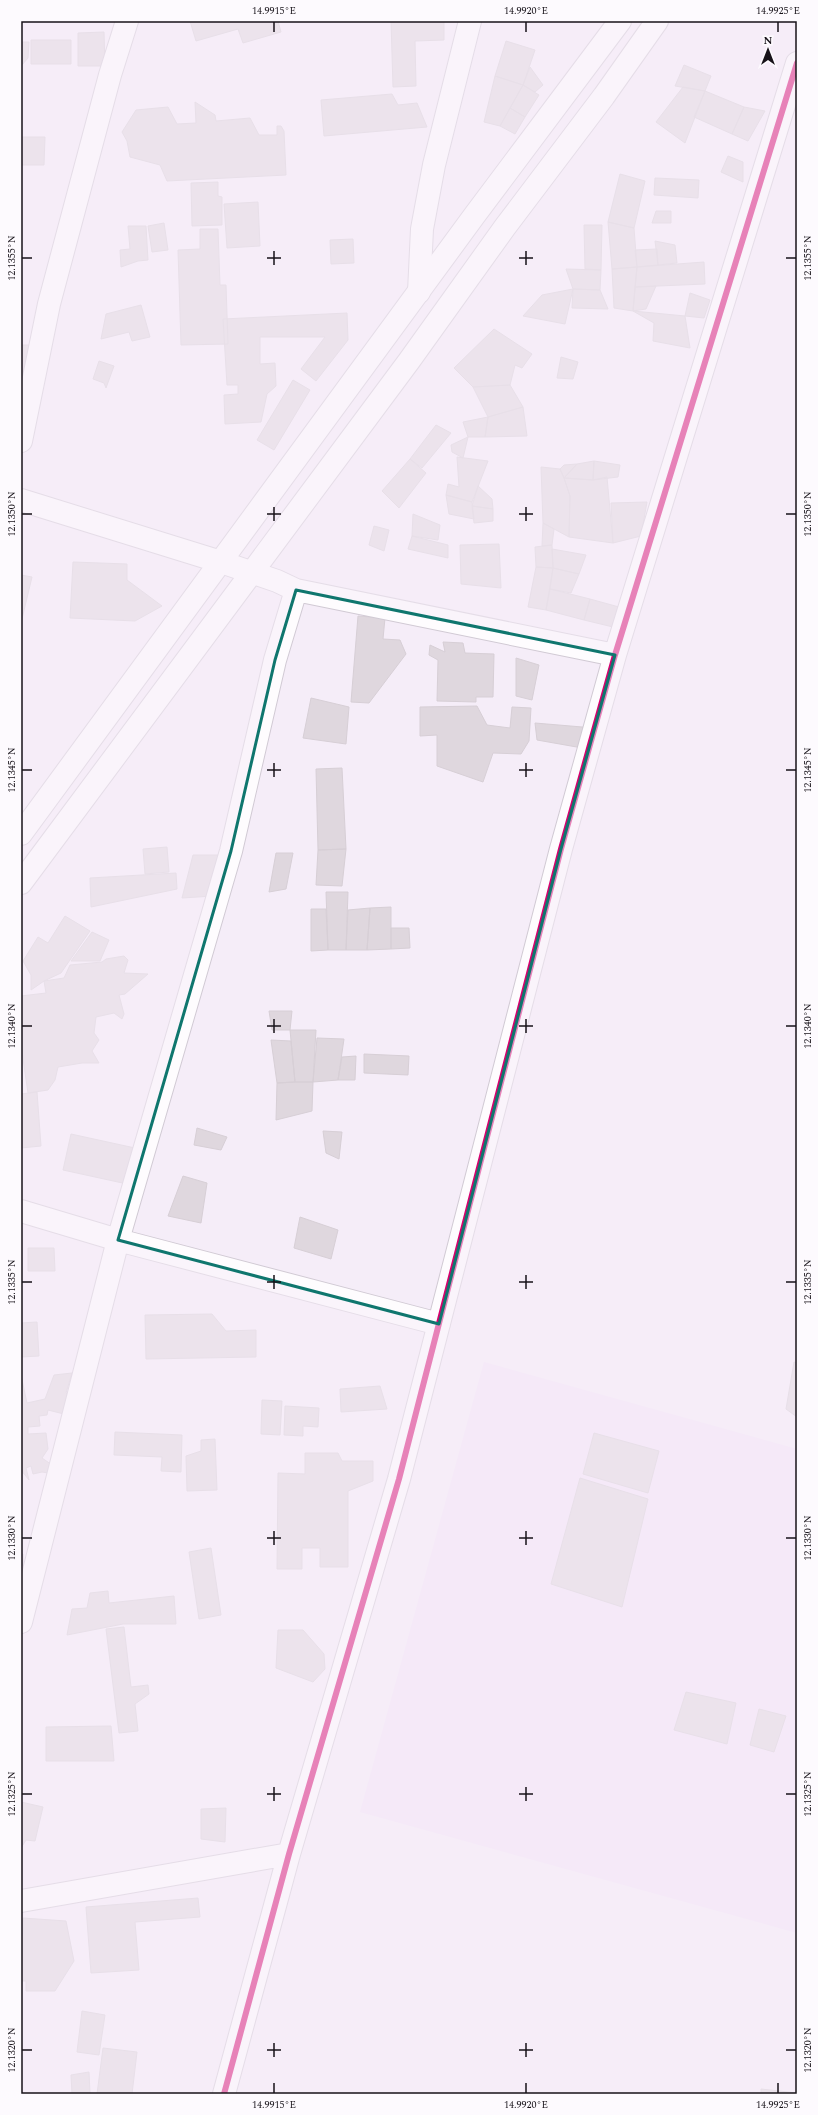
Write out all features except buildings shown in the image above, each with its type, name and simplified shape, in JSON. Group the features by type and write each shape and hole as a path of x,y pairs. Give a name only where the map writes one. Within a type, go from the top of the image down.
{"street":[{"path":"21,441 49,304 108,83 127,21"},
{"path":"419,292 422,229 434,165 470,21"},
{"path":"21,834 620,21"},
{"path":"21,883 409,361 505,227 604,96 657,21"},
{"path":"224,2094 289,1854 399,1480 561,849 615,655 797,63"},
{"path":"21,500 221,562 277,581 296,590 615,655"},
{"path":"21,1622 118,1240 231,851 275,660 296,590"},
{"path":"21,1210 118,1240 439,1324"},
{"path":"21,1901 289,1854"}],"highlighted area":[{"path":"296,590 615,655 561,849 439,1324 118,1240 231,851 275,660"}],"shaded area":[{"path":"484,1362 797,1449 797,1933 360,1812"}],"cycle path":[{"path":"224,2094 289,1854 399,1479 561,849 615,655 797,63"}]}
